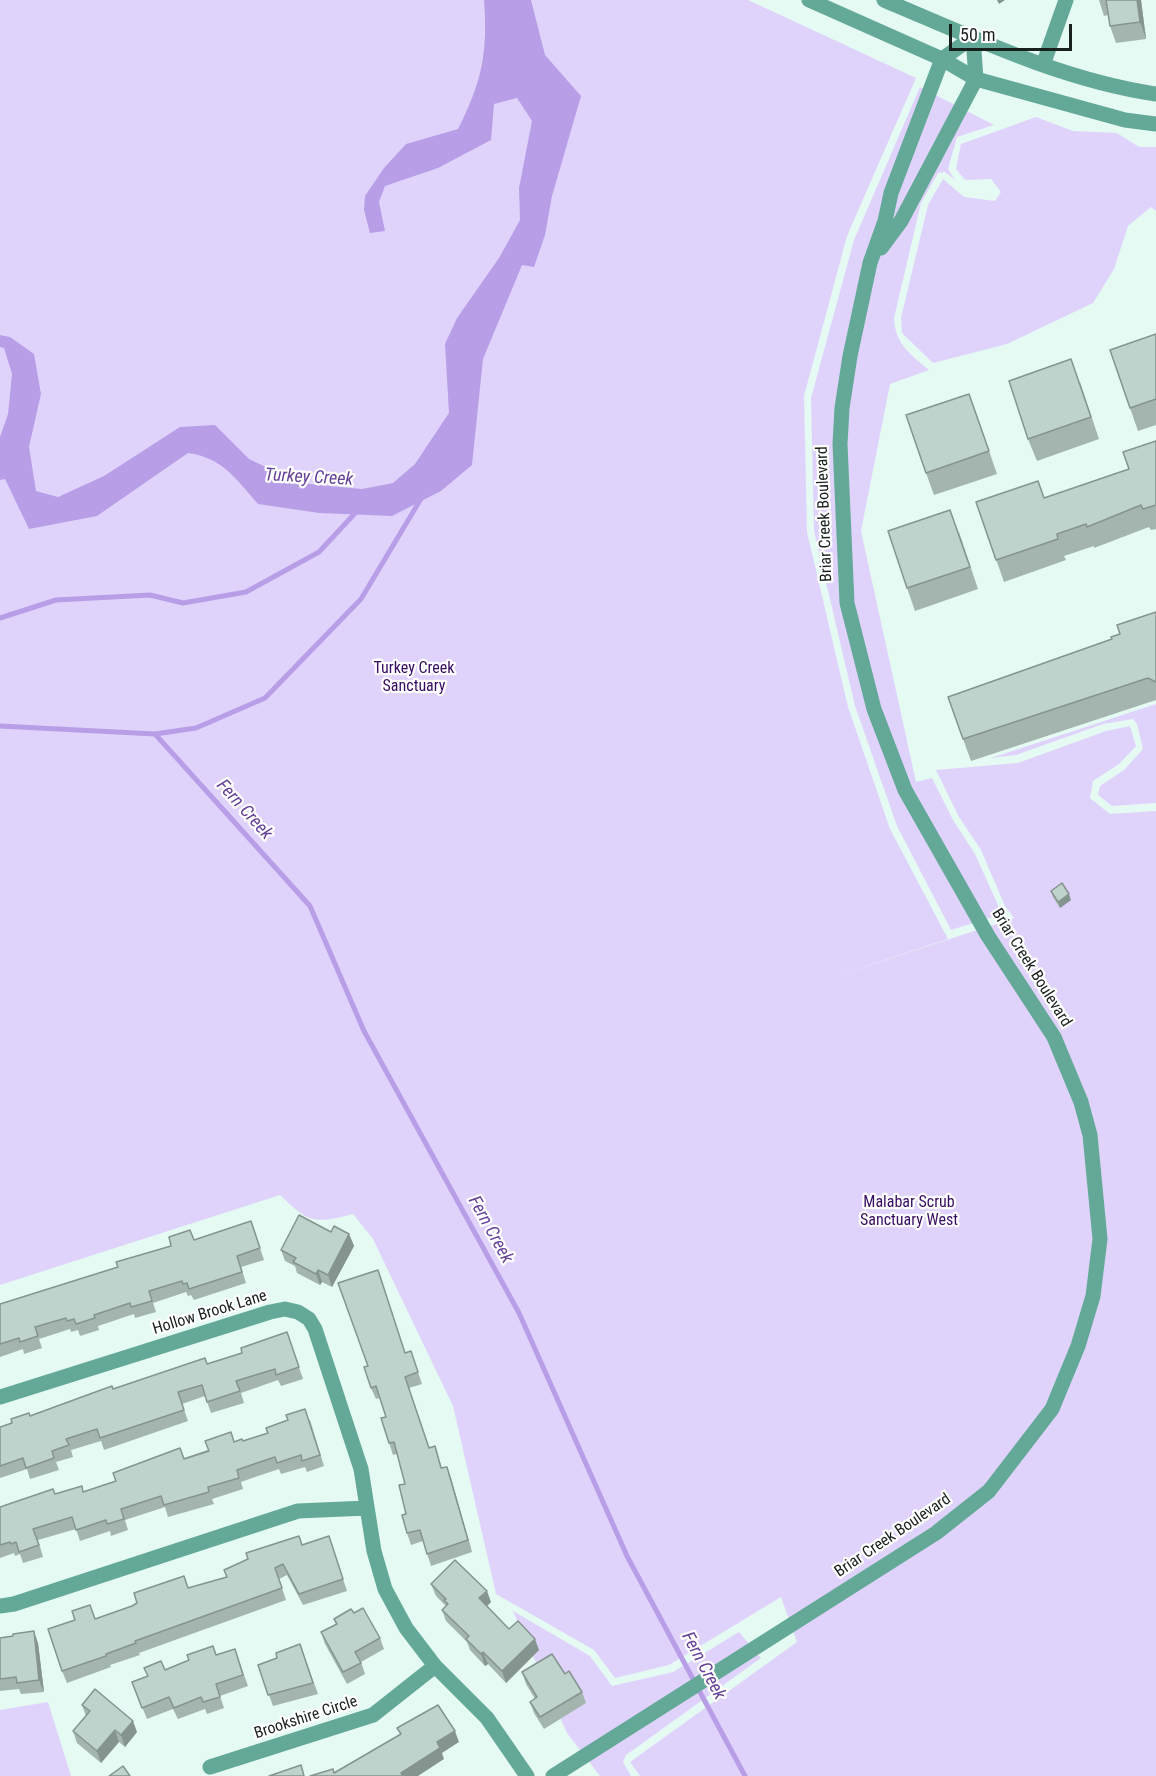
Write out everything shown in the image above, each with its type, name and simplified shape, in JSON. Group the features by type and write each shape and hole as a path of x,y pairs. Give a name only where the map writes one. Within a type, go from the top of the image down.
{"street":[{"path":"809,0 942,59 976,78 1125,120 1156,124"},
{"path":"884,0 1043,65 1133,90 1156,94"},
{"path":"1043,65 1066,0"},
{"path":"942,59 973,38"},
{"path":"973,38 976,78"},
{"name":"Briar Creek Boulevard","path":"553,1776 936,1533 989,1491 1052,1409 1078,1346 1093,1296 1100,1239 1090,1135 1077,1091 1054,1037 988,936 905,790 874,709 847,603 840,444 842,408 850,356 870,263 885,221 891,193 942,59"},
{"name":"Briar Creek Boulevard","path":"870,263 901,221 976,78"},
{"name":"Hollow Brook Lane","path":"0,1397 270,1312 285,1309 298,1312 309,1319 319,1341 361,1469 374,1551 385,1589 406,1628 435,1666 487,1718 527,1776"},
{"path":"0,1606 14,1604 297,1511 367,1508"},
{"name":"Brookshire Circle","path":"210,1767 373,1716 435,1666"}],"green space":[{"name":"Turkey Creek Sanctuary","path":"0,0 748,0 916,78 847,236 804,396 807,532 848,707 890,829 948,939 803,987 1014,918 1005,906 981,850 959,817 936,770 1018,763 1106,731 1130,726 1136,746 1119,764 1093,781 1090,798 1110,814 1156,811 1156,1776 640,1776 630,1762 797,1642 781,1597 669,1665 615,1678 594,1650 496,1594 453,1406 373,1239 353,1214 329,1219 313,1219 298,1211 280,1195 0,1285"},
{"path":"920,87 994,125 957,137 948,169 955,180 945,172 938,173 921,203 894,318 897,335 905,348 929,370 890,384 861,531 916,782 932,778 953,820 975,854 1002,914 951,930 897,826 855,706 814,531 811,398 854,240"},
{"path":"1036,117 1073,131 1117,133 1139,147 1156,147 1156,211 1151,207 1128,226 1114,269 1093,303 1007,344 933,363 902,333 901,318 928,205 943,179 964,197 995,201 1001,192 991,179 965,180 956,169 961,144"},
{"path":"1156,704 1156,803 1112,806 1098,795 1100,786 1124,770 1143,749 1137,724 1133,719 1103,724 1016,755 991,758"},
{"path":"513,1611 590,1656 612,1686 673,1672 739,1632 761,1658 626,1755 623,1762 631,1776 600,1776 567,1733"},
{"path":"48,1702 71,1776 0,1776 0,1710"}],"shaded area":[{"path":"484,0 531,0 545,55 581,96 552,196 545,235 534,267 522,265 483,359 472,465 441,491 392,516 319,513 258,504 220,465 188,453 97,516 29,529 5,479 0,480 0,437 8,414 12,374 4,348 0,347 0,335 10,337 34,354 41,394 29,447 36,491 58,497 104,476 180,427 215,425 249,459 299,483 362,489 393,483 415,464 449,413 445,344 457,318 499,258 520,220 519,188 532,121 517,98 494,104 491,140 438,168 385,186 379,202 385,231 370,233 364,210 365,196 384,168 406,144 458,129 478,81 484,51"}],"building":[{"path":"1106,0 1137,0 1140,22 1110,26"},
{"path":"1156,334 1156,399 1130,408 1110,350"},
{"path":"1071,359 1091,417 1028,439 1009,381"},
{"path":"969,394 989,451 926,473 906,415"},
{"path":"1156,441 1156,505 1143,509 1141,505 1087,527 1086,524 1057,534 1058,539 996,560 976,502 1038,481 1044,498 1129,469 1123,452"},
{"path":"950,510 970,567 907,588 888,531"},
{"path":"1156,612 1156,682 1148,678 963,739 948,697 1112,639 1111,637 1120,634 1117,625"},
{"path":"1062,883 1069,894 1058,902 1051,891"},
{"path":"299,1215 331,1232 334,1226 349,1234 328,1275 318,1270 316,1274 293,1262 296,1258 281,1250"},
{"path":"251,1221 260,1248 237,1256 242,1272 189,1289 187,1283 183,1284 182,1281 149,1291 152,1301 131,1307 130,1303 94,1315 95,1318 76,1324 74,1319 67,1321 66,1318 35,1327 38,1336 20,1342 19,1338 0,1344 0,1304 118,1267 116,1262 171,1246 169,1237 190,1230 194,1240"},
{"path":"378,1270 405,1353 411,1351 418,1372 405,1377 429,1448 435,1446 441,1468 447,1467 468,1540 427,1554 420,1530 407,1533 402,1515 406,1514 399,1485 405,1484 394,1442 389,1443 381,1418 386,1417 376,1386 371,1388 364,1367 368,1366 338,1283"},
{"path":"287,1332 299,1367 276,1375 275,1369 236,1381 240,1391 207,1402 202,1385 178,1392 184,1410 100,1438 97,1429 66,1439 69,1445 52,1451 54,1458 26,1468 23,1458 0,1466 0,1427 12,1423 11,1419 29,1413 30,1416 112,1386 113,1389 205,1358 207,1364 242,1353 241,1348"},
{"path":"305,1409 320,1455 302,1461 301,1455 277,1463 275,1457 237,1470 239,1478 208,1487 209,1492 164,1505 161,1496 121,1509 124,1519 107,1524 106,1520 76,1530 72,1517 33,1529 39,1545 19,1552 16,1542 0,1545 0,1507 53,1489 55,1494 82,1486 83,1492 116,1481 113,1473 180,1448 184,1459 209,1451 205,1441 231,1432 234,1442 268,1433 266,1428 288,1420 286,1415"},
{"path":"299,1536 302,1545 329,1536 343,1579 299,1594 283,1564 275,1568 282,1588 135,1641 136,1643 106,1654 106,1656 62,1671 48,1629 75,1620 72,1611 90,1605 95,1619 137,1603 134,1593 184,1576 188,1588 227,1577 224,1570 248,1559 246,1553"},
{"path":"455,1560 487,1591 479,1598 509,1629 518,1621 535,1639 502,1671 466,1639 469,1636 442,1610 448,1604 444,1600 446,1599 431,1584"},
{"path":"363,1608 380,1638 355,1652 361,1663 343,1672 321,1632 337,1624 334,1619 351,1609 354,1613"},
{"path":"34,1631 39,1680 17,1683 16,1677 0,1679 0,1638"},
{"path":"300,1644 313,1683 268,1695 258,1665 277,1658 276,1653"},
{"path":"213,1646 216,1655 235,1649 243,1675 216,1684 220,1697 203,1702 201,1697 174,1708 169,1697 142,1708 132,1682 148,1676 144,1668 161,1661 165,1670 189,1660 187,1655"},
{"path":"552,1654 565,1674 569,1671 582,1692 540,1717 530,1702 537,1697 522,1672"},
{"path":"95,1689 133,1721 121,1735 115,1730 97,1751 73,1731 90,1711 82,1705"},
{"path":"438,1705 455,1731 437,1742 440,1748 401,1773 403,1776 310,1776 333,1769 334,1773 401,1734 397,1728"},
{"path":"301,1765 304,1776 269,1776"},
{"path":"123,1766 130,1776 109,1776"}],"waterway":[{"name":"Fern Creek","path":"155,734 196,728 265,698 361,599 422,497"},
{"path":"0,618 56,600 150,595 183,603 246,592 319,552 358,510"},
{"name":"Fern Creek","path":"0,726 155,734 310,906 364,1031 519,1313 627,1556 745,1776"}],"water label":[{"name":"Turkey Creek","path":"309,478"}],"park label":[{"name":"Malabar Scrub Sanctuary West","path":"909,1212"}]}
